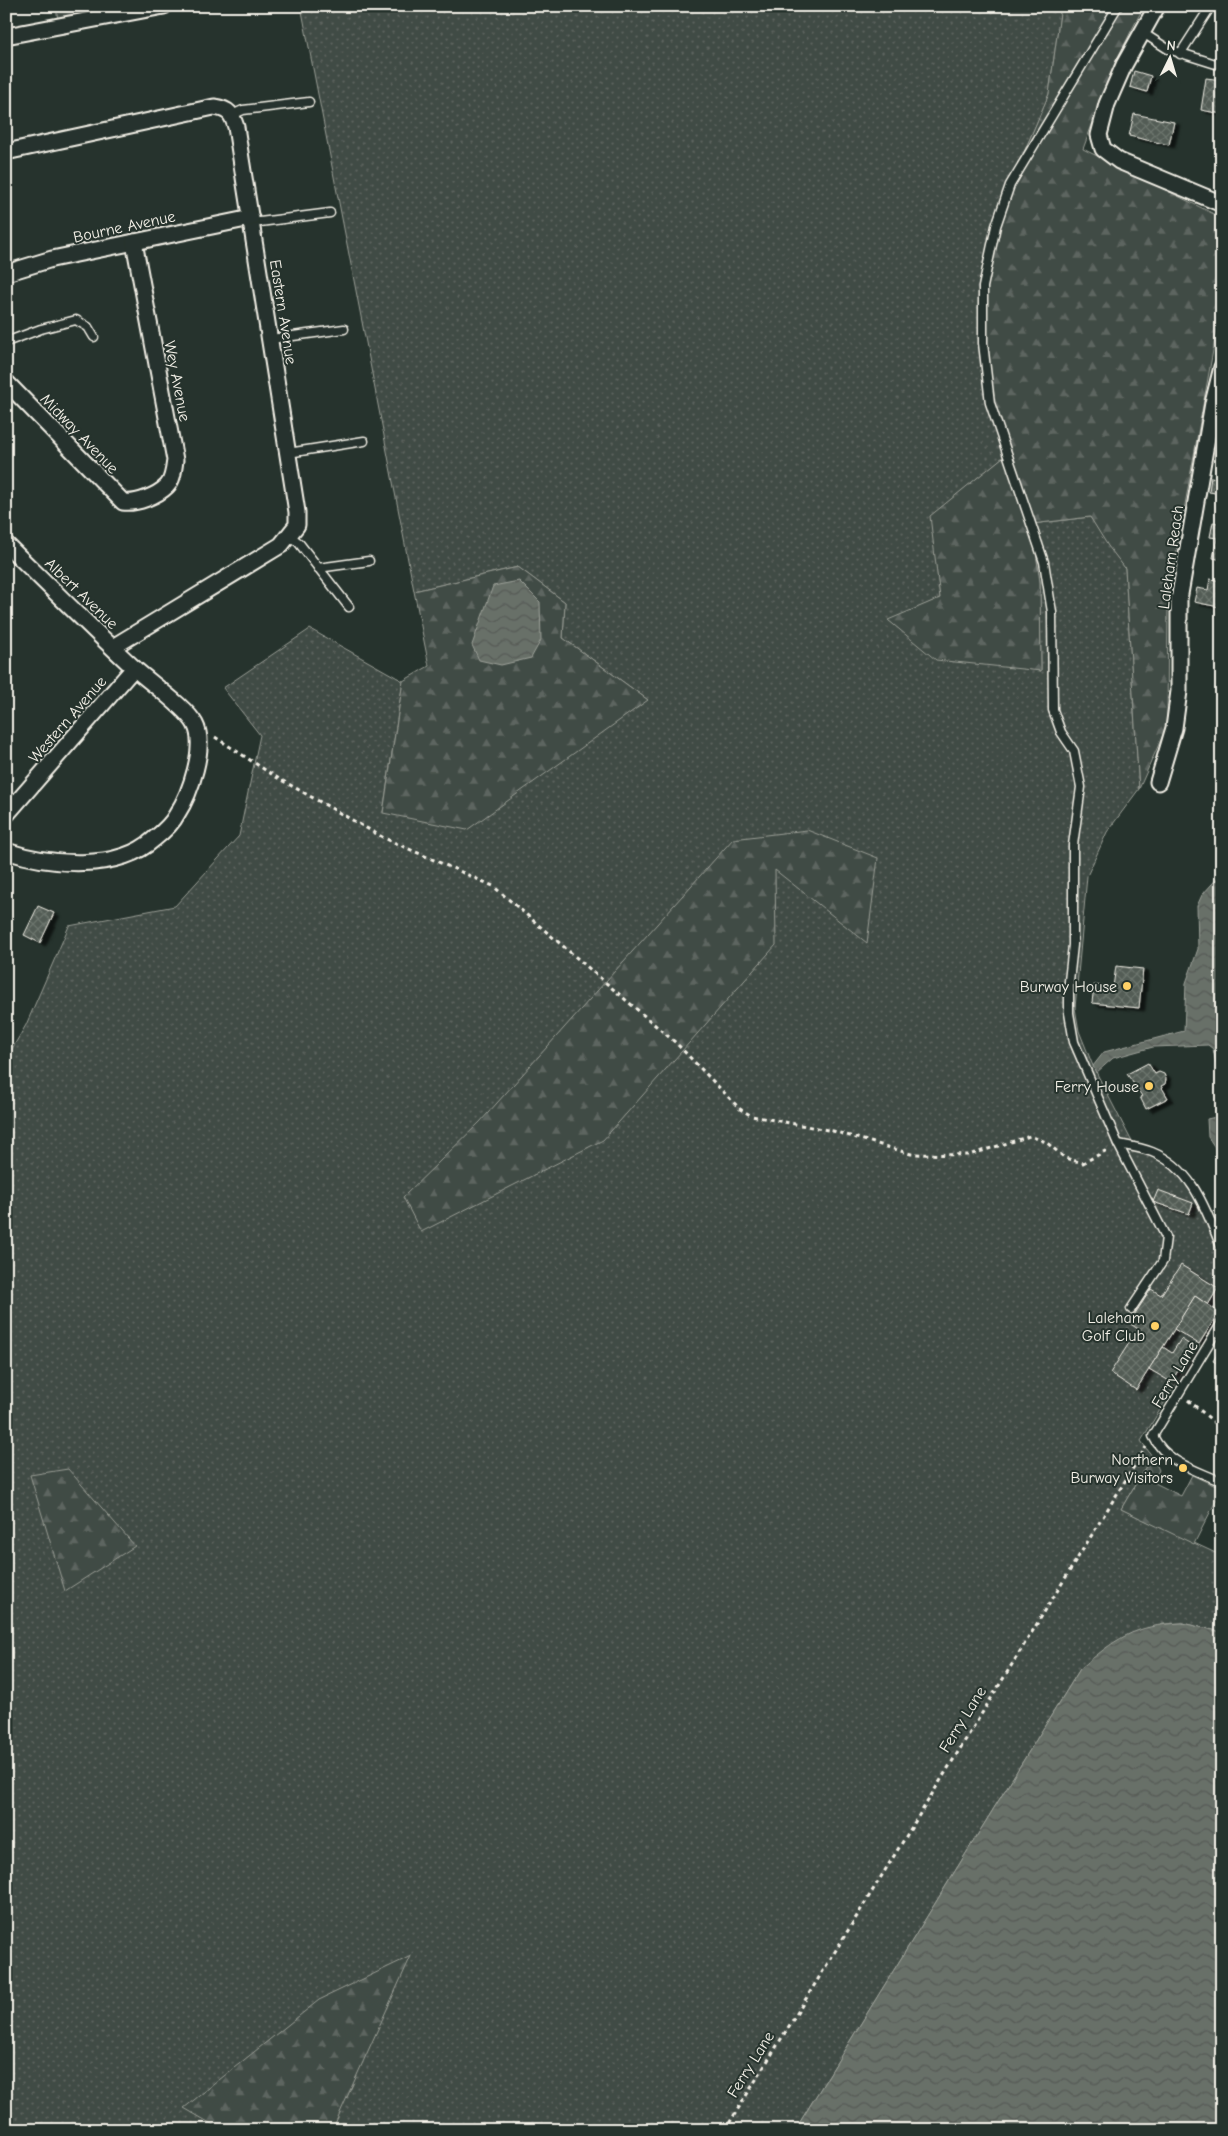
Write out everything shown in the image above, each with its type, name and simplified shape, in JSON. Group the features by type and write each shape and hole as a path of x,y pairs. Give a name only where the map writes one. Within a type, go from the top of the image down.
{"street":[{"path":"6,36 164,6"},
{"path":"1156,6 1124,65 1107,104 1099,135 1103,150 1119,161 1222,204"},
{"path":"6,152 214,107 223,108 232,115"},
{"name":"Eastern Avenue","path":"232,115 271,339 297,512 297,525 290,536"},
{"name":"Bourne Avenue","path":"6,272 52,259 251,221"},
{"name":"Wey Avenue","path":"131,503 155,494 168,486 175,460 134,242"},
{"name":"Laleham Reach","path":"1158,782 1174,728 1179,691 1179,600 1213,403 1222,367"},
{"name":"Midway Avenue","path":"6,382 123,502 131,503"},
{"path":"113,648 281,545 290,536"},
{"name":"Albert Avenue","path":"6,544 113,648 195,724"},
{"name":"Western Avenue","path":"6,816 134,668"},
{"path":"6,851 27,858 88,862 134,853 150,843 178,814 190,786 200,746 195,724"}],"lane":[{"path":"1118,6 1010,185 996,226 983,287 983,343 990,403 1044,562 1052,612 1053,710 1061,732 1074,751 1081,787 1073,845 1073,945 1069,981 1069,1013 1074,1042 1118,1144 1166,1237 1163,1261 1131,1308"},
{"path":"1180,54 1211,6"},
{"path":"1143,33 1168,49 1222,66"},
{"path":"232,115 243,110 309,102"},
{"path":"251,221 330,213"},
{"path":"6,342 42,328 76,320 88,327 94,337"},
{"path":"271,339 344,329"},
{"path":"288,453 364,441"},
{"path":"290,536 349,607"},
{"path":"318,568 370,561"},
{"path":"1118,1144 1152,1152 1178,1168 1199,1194 1222,1249"},
{"name":"Ferry Lane","path":"1153,1436 1222,1322"},
{"path":"1153,1436 1159,1449 1168,1457 1222,1482"}],"path":[{"path":"195,724 276,777 384,838 492,886 676,1043 740,1110 752,1116 833,1131 911,1154 970,1155 1030,1136 1046,1142 1065,1158 1083,1163 1118,1144"},
{"path":"1179,1393 1222,1429"},
{"name":"Ferry Lane","path":"725,2130 1153,1436"}],"green space":[{"path":"56,6 125,6 58,21"},
{"path":"301,6 1061,6 1049,94 1010,185 1008,453 931,516 940,598 889,621 1041,671 1040,582 1032,524 1090,517 1125,568 1139,789 1107,832 1087,876 1075,1008 1079,1031 1093,1066 1131,1140 1178,1167 1199,1193 1222,1249 1222,1308 1141,1441 1152,1456 1121,1509 1222,1556 1222,1632 1182,1623 1163,1624 1080,1669 795,2130 6,2130 6,1059 26,1025 69,926 175,906 239,836 260,735 223,688 310,629 403,681 383,812 648,700 563,638 565,602 518,567 414,591"},
{"path":"1061,6 1144,6 1115,63 1083,149 1222,218 1222,301 1168,598 1167,726 1139,789 1125,568 1108,546 1090,517 1032,524 1040,582 1041,671 936,660 888,620 940,598 930,516 1008,453 990,403 983,287 1010,185 1049,94"},
{"path":"518,567 565,602 563,638 648,700 467,830 383,813 403,681 429,666 414,591"},
{"path":"807,830 878,858 867,943 775,870 776,945 603,1140 421,1232 403,1197 480,1122 733,839"},
{"path":"1152,1456 1159,1470 1153,1482 1181,1496 1192,1475 1222,1489 1194,1544 1121,1509"},
{"path":"68,1469 135,1546 65,1591 30,1475"},
{"path":"411,1956 334,2126 318,2130 222,2130 184,2108 319,2000"}],"water":[{"path":"519,581 540,602 541,640 531,658 501,665 479,660 472,645 493,586"},
{"path":"1222,873 1222,1064 1217,1068 1213,1049 1208,1045 1153,1047 1113,1058 1096,1073 1093,1066 1104,1052 1184,1031 1186,983 1198,949 1197,906 1202,895"},
{"path":"1218,1071 1222,1072 1222,1158 1208,1137 1207,1119 1216,1117 1220,1106"},
{"path":"1182,1623 1222,1632 1222,2130 795,2130 1080,1669 1104,1649 1126,1635 1165,1624"}],"building":[{"path":"1134,71 1151,76 1147,92 1130,87"},
{"path":"1206,78 1222,80 1222,114 1201,110"},
{"path":"1134,114 1174,122 1169,145 1129,136"},
{"path":"1218,433 1222,434 1222,449 1216,449"},
{"path":"1211,477 1222,479 1222,494 1209,492"},
{"path":"1213,522 1222,524 1222,560 1213,558 1217,538 1210,537"},
{"path":"1210,579 1222,581 1219,607 1194,602 1197,588 1208,590"},
{"path":"38,906 54,913 40,943 24,935"},
{"name":"Burway House","path":"1116,966 1143,969 1139,1008 1092,1003 1094,985 1113,987"},
{"name":"Ferry House","path":"1148,1063 1155,1074 1159,1072 1164,1074 1165,1084 1161,1086 1168,1098 1146,1109 1140,1097 1142,1096 1127,1074"},
{"path":"1158,1190 1193,1203 1189,1214 1153,1202"},
{"name":"Laleham Golf Club","path":"1181,1265 1218,1288 1208,1305 1195,1296 1136,1390 1110,1373 1138,1329 1129,1323 1151,1289 1161,1295"},
{"path":"1195,1296 1219,1312 1199,1344 1174,1329"},
{"path":"1181,1339 1193,1347 1171,1382 1149,1369 1163,1347 1172,1353"},
{"path":"1222,1346 1222,1366 1213,1361"}],"place":[{"name":"Burway House","path":"1127,986"},
{"name":"Ferry House","path":"1149,1086"},
{"name":"Laleham Golf Club","path":"1155,1326"},
{"name":"Northern Burway Visitors","path":"1183,1468"}]}
